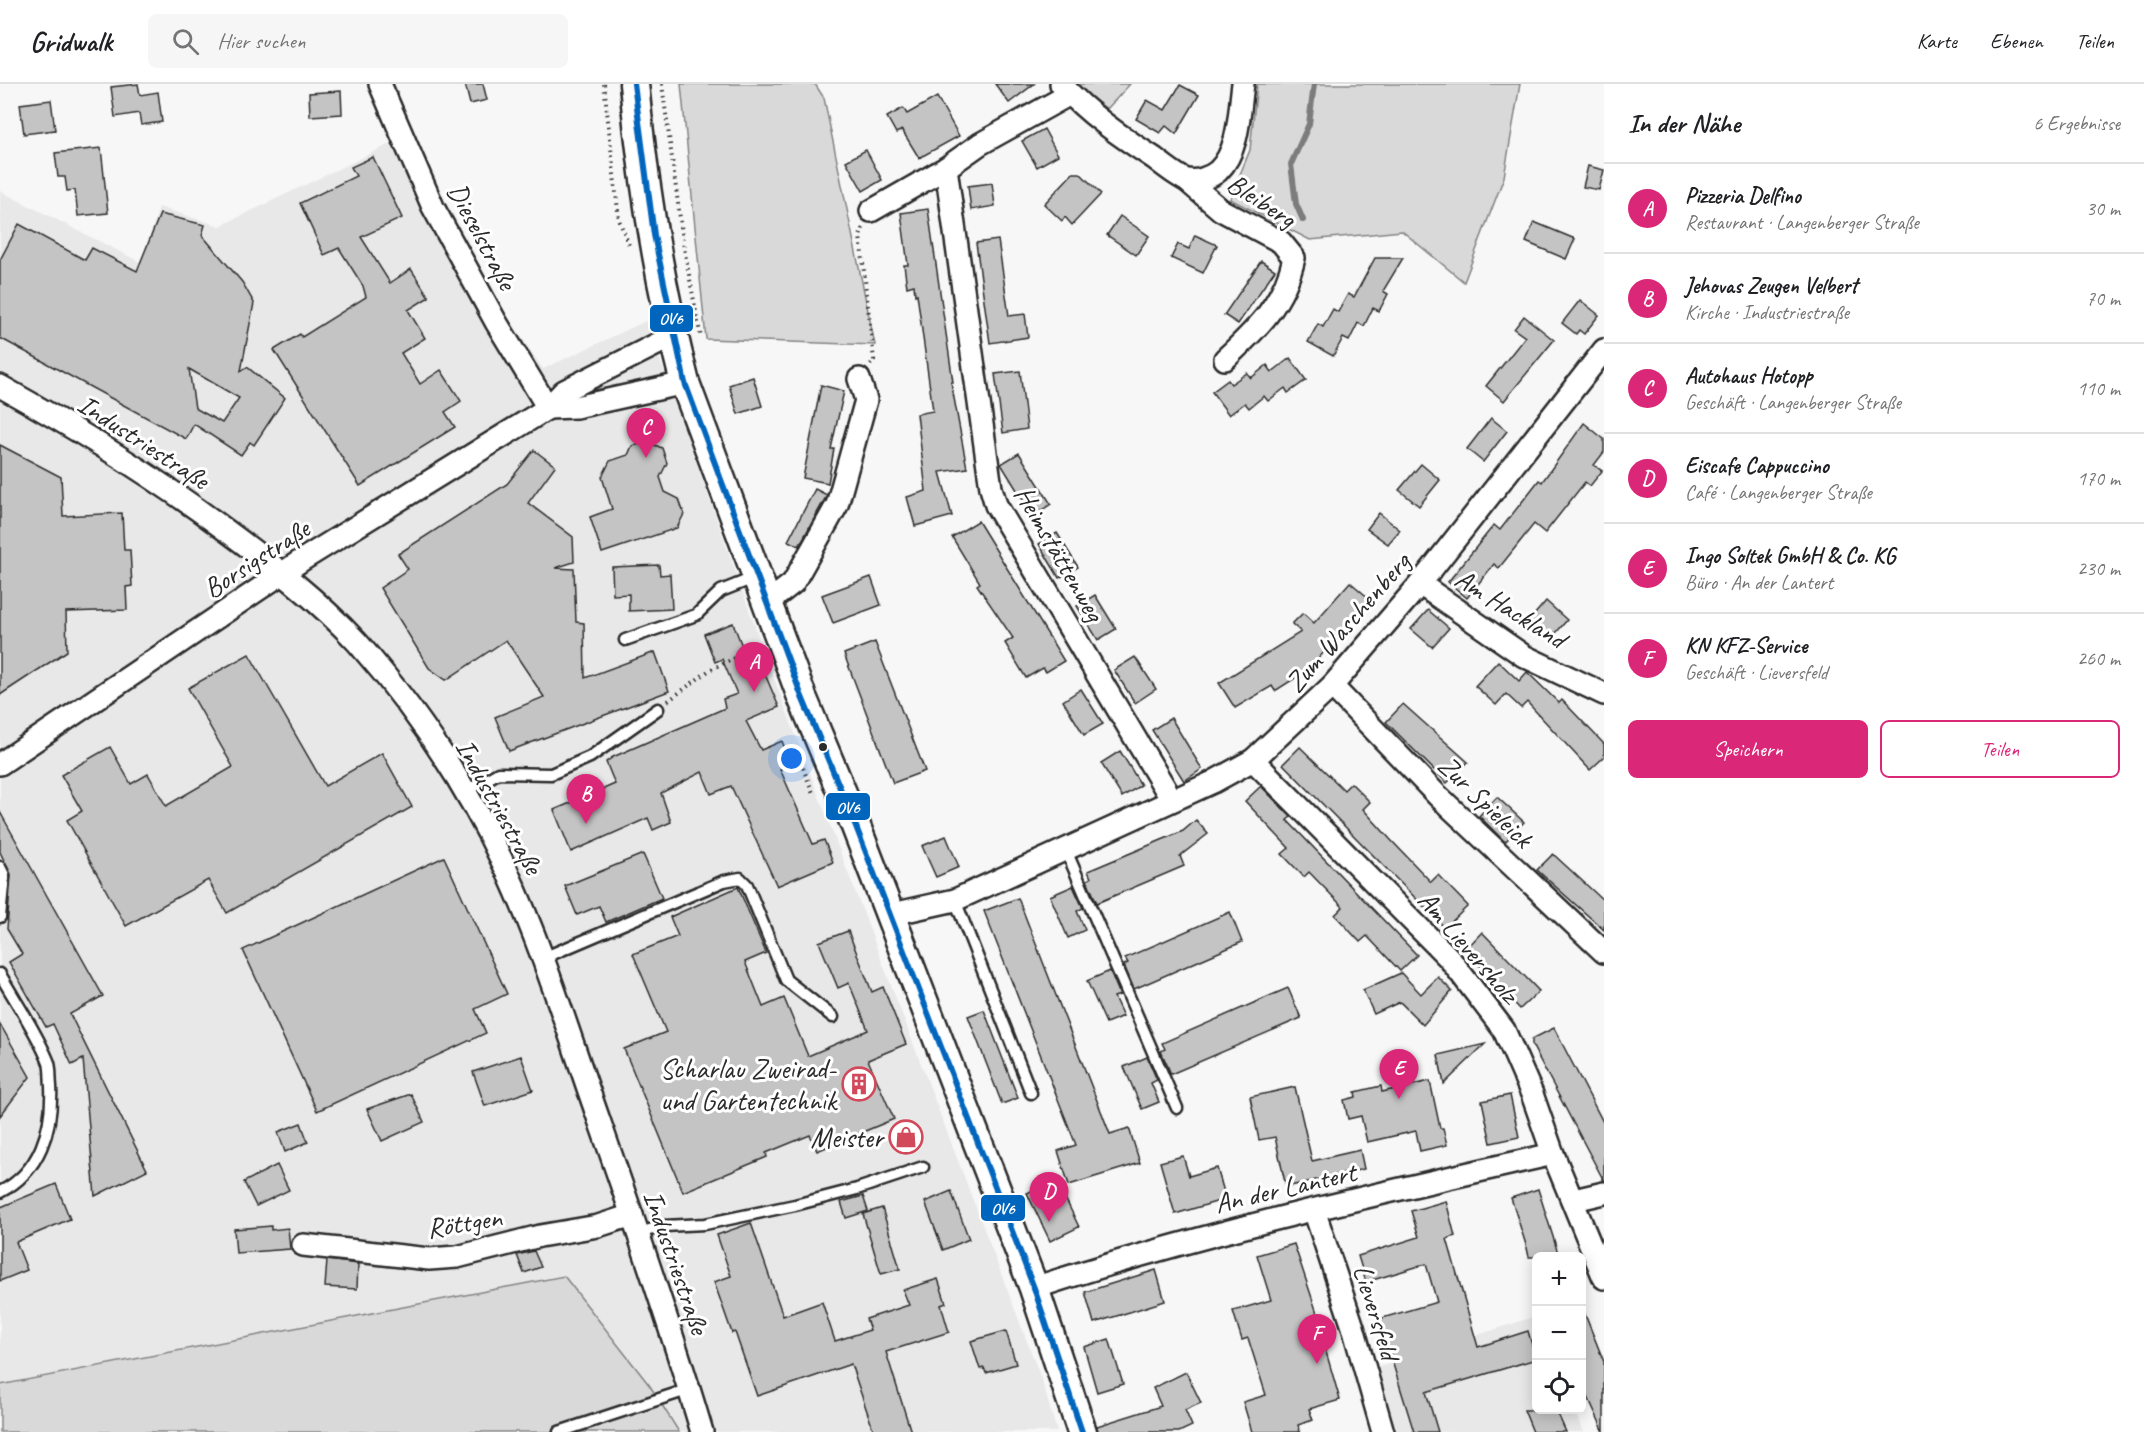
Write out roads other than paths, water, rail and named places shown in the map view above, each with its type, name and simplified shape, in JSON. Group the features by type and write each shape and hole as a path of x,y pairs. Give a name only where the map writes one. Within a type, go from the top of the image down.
{"main road":[{"path":"634,84 641,163 673,336 685,383 766,604 1034,1288 1082,1432"}],"street":[{"name":"Dieselstraße","path":"380,84 433,207 496,322 548,408"},
{"name":"Bleiberg","path":"1186,180 1200,181 1217,172 1227,160 1235,139 1243,84"},
{"name":"Bleiberg","path":"1065,89 1098,120 1186,180 1221,210 1281,242 1294,258 1288,283 1271,311 1225,359"},
{"path":"870,211 946,168 1065,89"},
{"name":"Heimstättenweg","path":"946,168 991,488 996,505 1172,800"},
{"name":"Borsigstraße","path":"0,764 284,572 548,408 564,391 673,336"},
{"name":"Zum Waschenberg","path":"888,915 955,900 1253,760 1332,686 1420,584 1604,351"},
{"path":"766,604 793,583 837,505 866,400 859,379"},
{"name":"Borsigstraße","path":"548,408 576,407 685,383"},
{"name":"Industriestraße","path":"0,386 120,456 179,495 284,572 356,641 400,693 465,792 505,867 543,958 635,1224 702,1432"},
{"name":"Am Hackland","path":"1420,584 1524,656 1604,694"},
{"name":"Zur Spieleick","path":"1332,686 1437,795 1604,952"},
{"name":"Am Lieversholz","path":"1253,760 1449,958 1469,981 1504,1030 1532,1094 1553,1154 1574,1200 1604,1278"},
{"name":"An der Lantert","path":"1034,1288 1121,1259 1217,1232 1553,1154"},
{"path":"1574,1200 1604,1192"},
{"name":"Lieversfeld","path":"1314,1210 1353,1327 1383,1432"},
{"name":"Röttgen","path":"303,1245 429,1259 458,1257 540,1236 598,1226 635,1224"}],"lane":[{"path":"626,640 696,615 721,591 756,577"},
{"path":"465,792 498,773 551,774 590,757 658,709"},
{"path":"1065,848 1177,1108"},
{"path":"0,867 4,875 0,916"},
{"path":"543,958 724,881 740,878 747,885 786,980 833,1017"},
{"path":"955,900 1031,1093"},
{"path":"0,1192 23,1178 35,1159 49,1130 52,1102 49,1065 1,979"},
{"path":"635,1224 664,1226 705,1224 857,1190 923,1167"},
{"path":"559,1432 690,1389"}],"waterway":[{"path":"1303,220 1296,204 1291,164 1309,124 1314,84"}],"place":[{"name":"Autohaus Hotopp","path":"646,458"},
{"name":"Pizzeria Delfino","path":"754,692"},
{"name":"Jehovas Zeugen Velbert","path":"586,824"},
{"name":"Scharlau Zweirad- und Gartentechnik","path":"859,1084"},
{"name":"Ingo Soltek GmbH & Co. KG","path":"1399,1099"},
{"name":"Meister","path":"906,1137"},
{"name":"Eiscafe Cappuccino","path":"1049,1222"},
{"name":"KN KFZ-Service","path":"1317,1364"}]}
